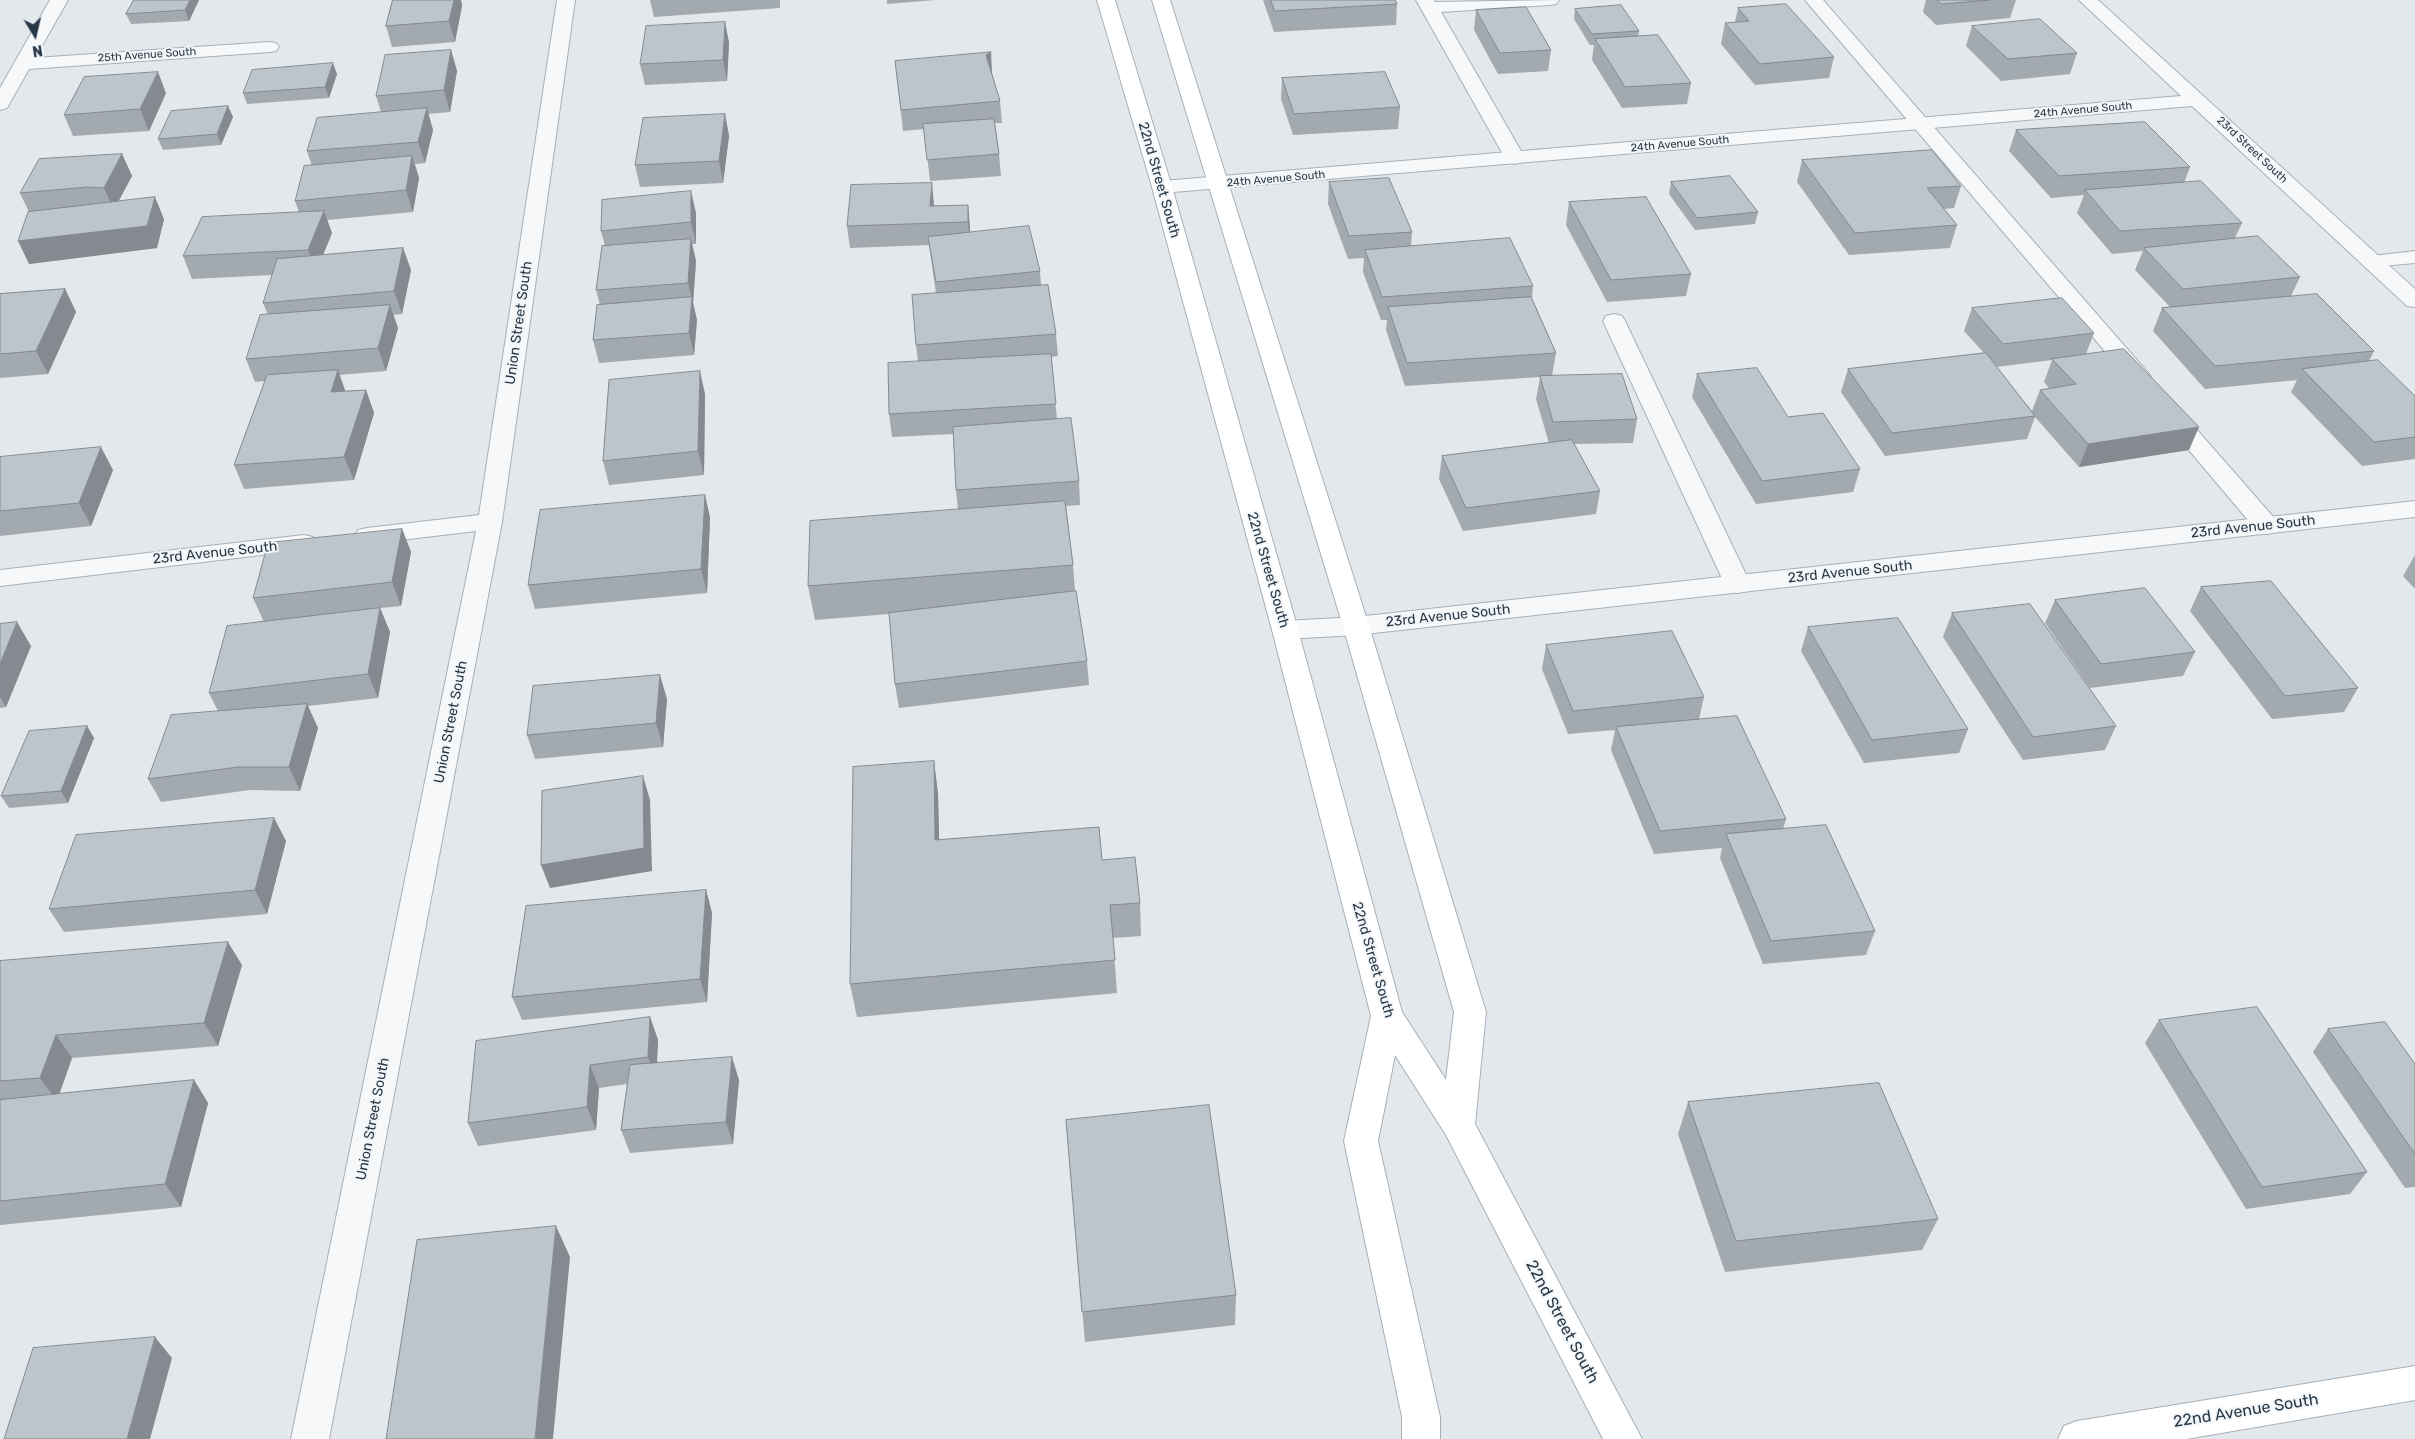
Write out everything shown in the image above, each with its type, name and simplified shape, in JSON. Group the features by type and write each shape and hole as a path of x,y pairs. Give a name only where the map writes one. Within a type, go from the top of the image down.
{"street":[{"path":"0,104 59,0"},
{"name":"Union Street South","path":"310,1439 490,522 566,0"},
{"name":"22nd Street South","path":"1106,0 1162,187 1285,630 1386,1016 1458,1125 1623,1439"},
{"path":"1161,0 1356,626 1470,1012 1458,1125"},
{"path":"1516,158 1427,4 1550,0"},
{"path":"1814,0 2267,526"},
{"name":"23rd Street South","path":"2088,0 2415,301"},
{"name":"25th Avenue South","path":"23,64 270,47"},
{"name":"24th Avenue South","path":"1162,187 1219,184 2197,100"},
{"path":"2371,260 2415,257"},
{"path":"1614,321 1738,585"},
{"name":"23rd Avenue South","path":"1285,630 1356,626 2415,509"},
{"name":"23rd Avenue South","path":"0,578 490,522"},
{"path":"1386,1016 1361,1141 1421,1417 1420,1439"},
{"name":"22nd Avenue South","path":"2077,1439 2415,1383"}],"building":[{"path":"134,0 190,0 185,10 126,14"},
{"path":"393,0 454,0 449,21 386,26"},
{"path":"1271,0 1395,0 1397,4 1275,11"},
{"path":"1937,0 1990,0 1942,4"},
{"path":"1786,4 1834,57 1760,64 1725,23 1749,21 1738,8"},
{"path":"1621,5 1639,31 1592,34 1575,9"},
{"path":"1526,7 1551,50 1500,53 1476,10"},
{"path":"2040,19 2077,53 2008,59 1972,26"},
{"path":"725,22 723,60 640,64 646,26"},
{"path":"1658,35 1691,83 1625,87 1595,39"},
{"path":"451,50 444,90 376,96 385,55"},
{"path":"991,52 986,55 1000,101 901,110 895,61"},
{"path":"333,63 325,87 243,93 252,70"},
{"path":"158,72 140,109 64,115 84,77"},
{"path":"1385,72 1400,107 1294,114 1282,78"},
{"path":"228,106 217,134 158,139 171,111"},
{"path":"427,108 418,142 307,151 317,118"},
{"path":"725,114 719,161 635,165 643,118"},
{"path":"994,119 999,154 927,160 923,124"},
{"path":"2145,122 2190,167 2059,176 2016,130"},
{"path":"1932,150 1961,186 1927,188 1957,225 1855,233 1802,160"},
{"path":"122,154 104,188 88,187 20,193 39,159"},
{"path":"412,156 406,190 295,201 304,166"},
{"path":"1730,176 1758,212 1697,218 1671,182"},
{"path":"1389,178 1412,232 1349,236 1329,182"},
{"path":"2201,181 2242,223 2120,231 2085,190"},
{"path":"932,183 930,206 968,205 968,222 847,226 851,185"},
{"path":"691,191 691,222 601,231 602,200"},
{"path":"155,197 147,226 18,241 28,212"},
{"path":"1646,197 1691,274 1611,280 1569,202"},
{"path":"324,211 308,250 183,256 202,217"},
{"path":"1029,226 1040,271 936,282 928,237"},
{"path":"2258,236 2300,277 2183,289 2144,248"},
{"path":"1510,238 1533,286 1382,297 1365,250"},
{"path":"691,239 688,283 596,290 602,246"},
{"path":"403,248 394,291 263,303 277,259"},
{"path":"1048,285 1056,334 916,345 912,295"},
{"path":"65,289 36,351 0,354 0,294"},
{"path":"2317,294 2374,351 2215,366 2162,308"},
{"path":"692,297 689,333 593,340 597,305"},
{"path":"1531,297 1556,353 1407,363 1388,307"},
{"path":"2062,298 2094,333 2003,344 1972,308"},
{"path":"390,305 378,348 246,359 260,315"},
{"path":"2124,349 2199,427 2088,444 2040,390 2076,384 2052,359"},
{"path":"1986,353 2035,416 1892,433 1848,369"},
{"path":"1051,354 1056,404 889,414 888,363"},
{"path":"2378,360 2415,396 2415,437 2374,442 2302,369"},
{"path":"1757,368 1788,417 1823,413 1860,469 1762,481 1697,374"},
{"path":"338,370 331,392 366,390 344,457 234,465 267,375"},
{"path":"700,371 698,451 603,461 609,380"},
{"path":"1622,374 1637,419 1553,422 1540,376"},
{"path":"1071,418 1079,481 956,490 953,427"},
{"path":"1572,440 1600,491 1466,508 1442,456"},
{"path":"101,447 79,503 0,511 0,457"},
{"path":"705,495 701,569 528,585 540,510"},
{"path":"1065,501 1073,565 808,586 810,521"},
{"path":"402,529 392,582 253,598 268,543"},
{"path":"2271,581 2358,688 2285,696 2201,587"},
{"path":"2145,588 2195,652 2101,664 2055,600"},
{"path":"1076,591 1087,661 895,684 889,613"},
{"path":"2030,604 2116,726 2033,737 1952,613"},
{"path":"380,608 368,674 209,693 227,626"},
{"path":"1898,618 1968,729 1872,740 1808,627"},
{"path":"17,622 0,664 0,624"},
{"path":"1672,631 1704,697 1573,711 1546,645"},
{"path":"660,675 656,723 527,735 533,686"},
{"path":"307,704 289,767 238,767 148,779 171,715"},
{"path":"1737,716 1786,819 1660,831 1616,727"},
{"path":"87,726 61,791 1,796 29,731"},
{"path":"934,761 935,840 1099,827 1102,860 1135,857 1140,903 1110,905 1115,960 850,984 853,767"},
{"path":"643,776 644,848 541,865 542,791"},
{"path":"274,818 255,890 49,909 76,835"},
{"path":"1826,825 1875,931 1771,941 1726,834"},
{"path":"706,890 700,979 512,997 526,906"},
{"path":"228,942 204,1023 56,1035 40,1078 0,1081 0,961"},
{"path":"2257,1007 2367,1172 2262,1187 2159,1020"},
{"path":"650,1017 648,1057 590,1065 587,1107 468,1123 476,1041"},
{"path":"2385,1022 2415,1064 2415,1154 2328,1029"},
{"path":"732,1057 726,1122 621,1130 630,1065"},
{"path":"194,1080 165,1184 0,1201 0,1100"},
{"path":"1879,1083 1938,1219 1736,1241 1688,1102"},
{"path":"1209,1105 1236,1295 1082,1312 1066,1120"},
{"path":"556,1226 535,1439 386,1439 417,1240"},
{"path":"155,1337 127,1439 4,1439 33,1348"}]}
